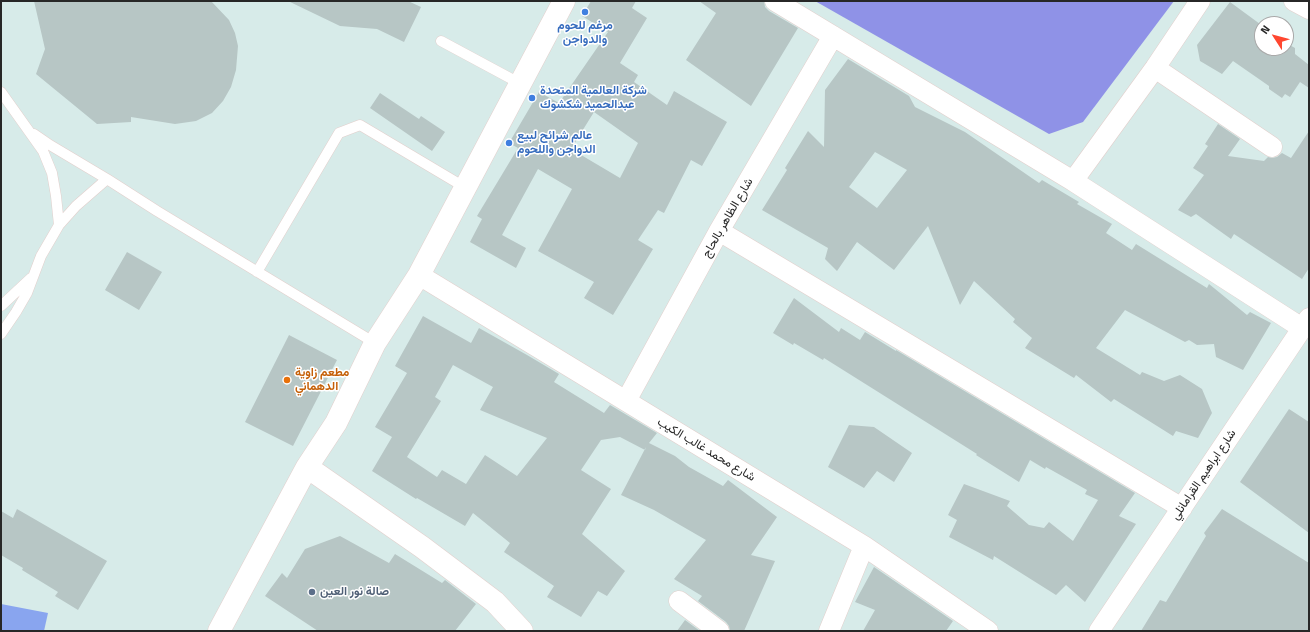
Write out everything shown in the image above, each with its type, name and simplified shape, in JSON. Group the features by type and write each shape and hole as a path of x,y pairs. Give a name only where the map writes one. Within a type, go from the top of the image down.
{"street":[{"path":"219,631 307,467 336,423 375,343 419,275 564,1"},
{"path":"775,1 1306,323"},
{"path":"1072,181 1155,68 1200,1"},
{"path":"1294,1 1309,9"},
{"name":"شارع الظاهر بالحاج","path":"626,401 719,231 833,36"},
{"path":"1155,68 1272,147"},
{"path":"719,231 1182,508"},
{"name":"شارع محمد غالب الكيب","path":"419,275 864,546 988,631"},
{"name":"شارع ابراهيم القرامانلي","path":"1099,631 1306,323"},
{"path":"307,467 422,547 496,602 522,631"},
{"path":"829,631 864,546"},
{"path":"679,601 719,631"}],"lane":[{"path":"441,41 521,84"},
{"path":"1,92 43,151 52,173 59,225"},
{"path":"257,272 338,132 360,125 466,188"},
{"path":"30,131 157,211 375,343"},
{"path":"1,334 16,312 35,274 41,256 59,225 76,206 107,179"},
{"path":"1,306 35,274"}],"shaded area":[{"path":"815,1 1174,1 1083,122 1049,134"},
{"path":"1,604 48,613 44,631 1,631"}],"building":[{"path":"34,1 211,1 229,20 235,33 238,46 236,70 231,87 223,101 212,113 196,121 175,124 131,117 131,122 97,124 36,74 45,49"},
{"path":"288,1 408,1 421,7 404,42 377,29 340,26"},
{"path":"591,1 636,1 632,8 647,18 620,63 638,75 634,82 667,105 674,91 727,122 702,166 691,160 664,213 658,210 638,240 653,249 613,315 584,298 594,282 538,251 572,189 538,169 502,235 526,248 516,268 470,242 482,219 477,216 518,148 509,143 539,92 559,103 608,32 582,16","holes":["594,112 638,143 620,178 571,149"]},
{"path":"699,1 764,1 765,7 769,11 798,28 751,106 686,60 716,13"},
{"path":"1230,2 1254,20 1254,56 1294,56 1295,48 1295,54 1309,65 1309,88 1300,82 1290,97 1285,94 1282,98 1269,89 1269,86 1233,61 1222,74 1200,61 1197,45"},
{"path":"848,59 909,96 915,107 965,132 1039,183 1042,180 1079,202 1077,204 1112,224 1106,233 1132,250 1136,244 1207,288 1209,284 1247,315 1250,312 1271,323 1243,370 1216,357 1214,344 1197,345 1189,340 1185,342 1125,310 1096,348 1140,375 1142,372 1164,381 1180,375 1202,389 1212,413 1198,438 1176,431 1173,436 1114,399 1111,402 1076,375 1074,378 1025,348 1032,338 1013,322 1015,319 974,281 960,305 928,226 894,270 857,242 837,271 825,259 828,248 762,210 787,170 785,168 808,131 824,147 825,90","holes":["875,152 907,170 877,208 849,187"]},
{"path":"380,93 419,119 421,116 445,132 432,151 370,108"},
{"path":"1218,124 1240,139 1228,156 1264,161 1268,157 1277,157 1282,153 1291,158 1309,131 1309,268 1302,279 1234,234 1231,239 1196,214 1191,217 1178,210 1204,175 1193,168 1208,146 1205,144"},
{"path":"127,252 162,272 139,310 105,290"},
{"path":"794,298 839,332 841,328 860,340 865,332 1135,493 1119,516 1136,524 1085,602 1066,585 1056,595 994,556 993,560 949,537 957,520 948,515 964,484 1010,501 1007,506 1029,525 1044,528 1049,522 1073,541 1098,500 1085,494 1087,490 1046,467 1045,469 1030,460 1019,482 824,358 823,360 773,333"},
{"path":"423,316 471,343 479,328 559,374 554,382 604,413 610,405 657,433 649,443 675,456 689,467 723,486 728,480 777,517 751,555 775,561 744,631 730,631 726,622 698,601 702,596 674,579 706,540 654,510 621,495 645,450 620,437 601,440 581,470 611,489 582,534 625,571 607,596 598,591 581,617 547,597 554,586 504,552 510,543 473,513 465,526 417,498 416,499 372,471 392,437 375,427 407,373 395,366","holes":["453,365 493,387 480,410 547,438 517,476 485,455 466,484 442,470 437,477 407,457 441,401 435,397"]},
{"path":"289,335 337,360 293,446 245,422"},
{"path":"1289,409 1309,422 1309,533 1240,482"},
{"path":"849,425 874,427 912,453 894,482 877,471 864,488 828,467"},
{"path":"17,509 107,561 78,610 55,596 58,592 1,555 1,511 13,518"},
{"path":"1222,509 1309,563 1309,631 1141,631 1160,600 1166,602 1206,536 1204,533"},
{"path":"340,536 389,563 395,554 442,583 445,580 476,604 455,631 318,631 265,596 282,573 287,578 305,549"},
{"path":"874,567 953,621 946,631 863,631 875,610 855,602"},
{"path":"685,620 700,631 677,631"}],"place":[{"name":"مرغم للحوم والدواجن","path":"585,12"},
{"name":"شركة العالمية المتحدة عبدالحميد شكشوك","path":"532,98"},
{"name":"عالم شرائح لبيع الدواجن واللحوم","path":"509,143"},
{"name":"مطعم زاوية الدهماني","path":"287,380"},
{"name":"صالة نور العين","path":"312,592"}]}
